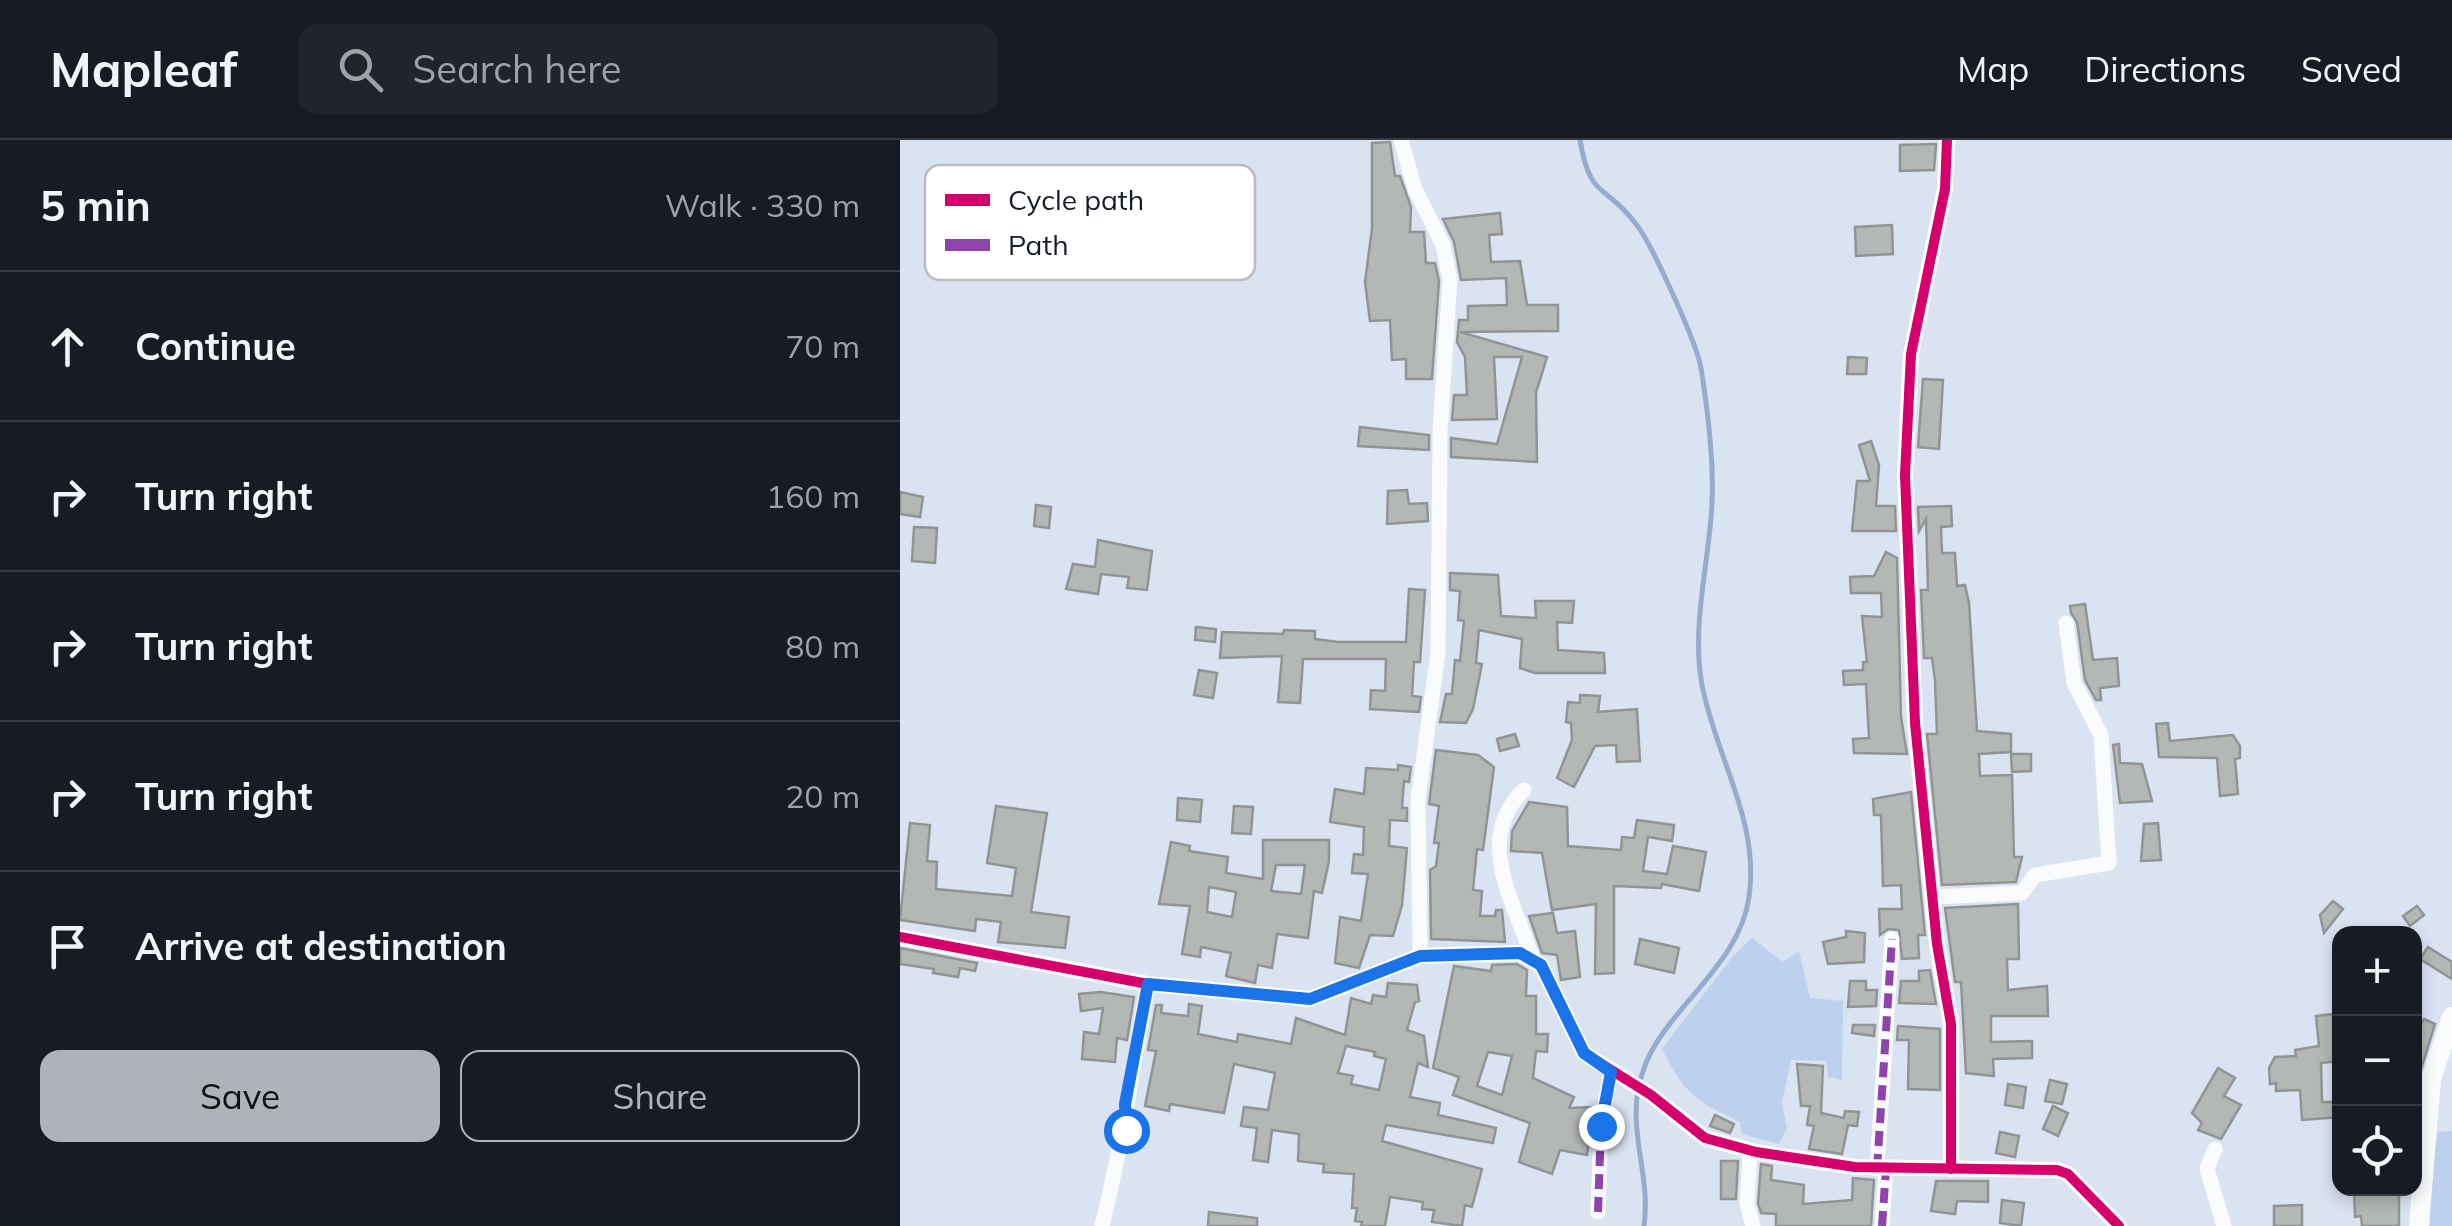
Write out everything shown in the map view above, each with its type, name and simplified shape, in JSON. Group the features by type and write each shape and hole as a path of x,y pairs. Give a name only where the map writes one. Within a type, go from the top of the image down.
{"street":[{"path":"1400,140 1415,189 1443,245 1450,280 1440,430 1438,653 1418,798 1420,956"},
{"path":"1947,140 1945,189 1911,354 1905,475 1915,723 1932,897 1951,1024 1952,1170"},
{"path":"1932,897 2022,892 2035,876 2108,863 2101,736 2074,683 2066,623"},
{"path":"1524,790 1511,804 1496,851 1532,957 1548,976 1573,1038 1584,1053 1650,1095 1694,1133 1750,1151 1882,1169 2068,1174 2119,1226"},
{"path":"900,936 1148,984 1310,999 1420,956 1504,951 1532,957"},
{"path":"1882,1226 1892,939"},
{"path":"1102,1226 1126,1130 1125,1104 1148,984"},
{"path":"2419,1226 2431,1079 2452,1018"},
{"path":"1598,1212 1601,1126 1614,1074"},
{"path":"2215,1149 2207,1170 2224,1226"},
{"path":"1750,1151 1747,1204 1753,1226"}],"shaded area":[{"path":"1752,938 1783,962 1799,951 1810,998 1843,1001 1842,1080 1828,1077 1826,1061 1791,1060 1782,1103 1787,1128 1779,1144 1742,1134 1740,1122 1693,1095 1662,1049 1733,956"},
{"path":"2452,1131 2452,1226 2430,1226 2427,1192 2438,1132"}],"building":[{"path":"1390,142 1395,176 1400,176 1411,207 1410,232 1424,232 1426,263 1435,263 1439,281 1432,379 1406,379 1406,359 1392,360 1390,320 1370,321 1365,282 1372,229 1372,143"},
{"path":"1936,144 1934,170 1900,171 1900,145"},
{"path":"1500,213 1502,234 1489,235 1491,262 1520,261 1527,305 1558,305 1558,331 1460,332 1547,357 1536,393 1537,462 1451,457 1451,438 1497,444 1522,357 1494,357 1497,419 1452,420 1454,395 1467,395 1465,357 1457,342 1459,320 1468,320 1468,306 1507,305 1506,278 1461,280 1454,242 1443,219"},
{"path":"1892,225 1893,254 1856,256 1855,227"},
{"path":"1848,357 1867,358 1866,374 1847,374"},
{"path":"1923,379 1943,380 1939,449 1918,447"},
{"path":"1360,427 1429,435 1429,450 1358,446"},
{"path":"1871,441 1879,465 1876,506 1895,506 1896,531 1852,531 1857,481 1870,481 1859,445"},
{"path":"1407,490 1409,504 1427,503 1428,521 1387,524 1388,491"},
{"path":"900,492 923,497 920,517 900,514"},
{"path":"1036,505 1051,507 1049,528 1034,526"},
{"path":"1951,506 1952,526 1941,527 1942,553 1955,553 1957,586 1965,585 1969,603 1977,731 2011,734 2011,752 1979,754 1980,776 2012,775 2014,857 2022,857 2016,882 1942,885 1927,734 1937,734 1932,658 1924,658 1921,590 1928,590 1926,519 1919,531 1918,507"},
{"path":"914,527 937,528 935,563 912,561"},
{"path":"1098,540 1152,551 1147,590 1127,588 1129,577 1101,574 1098,594 1066,589 1073,564 1095,567"},
{"path":"1886,552 1897,558 1901,717 1907,754 1854,753 1853,739 1869,738 1866,684 1844,685 1843,671 1863,670 1863,662 1867,662 1862,616 1882,617 1881,593 1851,593 1850,577 1874,576"},
{"path":"1450,573 1498,575 1501,616 1536,618 1535,601 1574,601 1572,623 1557,622 1558,650 1604,653 1605,673 1535,673 1520,668 1522,639 1479,630 1476,663 1482,664 1473,709 1466,723 1440,722 1446,694 1452,694 1455,660 1460,661 1464,621 1458,620 1460,591 1450,590"},
{"path":"1409,589 1425,590 1420,662 1414,662 1412,696 1421,697 1419,712 1370,709 1371,690 1385,691 1386,659 1303,659 1300,703 1278,702 1282,656 1220,658 1222,632 1315,631 1315,639 1338,642 1406,642"},
{"path":"2085,604 2093,660 2117,658 2119,686 2100,688 2101,700 2096,700 2085,680 2077,622 2071,613 2070,606"},
{"path":"1196,627 1216,629 1215,642 1195,640"},
{"path":"1199,670 1217,673 1213,698 1194,695"},
{"path":"1580,695 1600,696 1598,712 1637,709 1640,761 1617,762 1616,745 1595,746 1574,787 1557,778 1572,740 1571,723 1566,722 1568,702 1580,703"},
{"path":"2168,723 2170,741 2233,735 2240,746 2240,758 2235,759 2238,794 2220,796 2217,758 2159,757 2156,724"},
{"path":"1515,734 1519,746 1500,751 1497,739"},
{"path":"2119,744 2120,763 2142,764 2152,801 2120,803 2113,745"},
{"path":"1436,750 1478,755 1494,767 1483,850 1477,849 1473,890 1482,891 1480,916 1495,916 1496,910 1502,910 1505,942 1431,939 1430,870 1436,866 1439,843 1434,843 1439,806 1429,804"},
{"path":"2011,754 2031,754 2031,771 2012,772"},
{"path":"1398,765 1411,767 1409,782 1404,781 1402,808 1407,808 1407,821 1390,820 1389,846 1407,848 1402,905 1393,936 1370,935 1359,968 1335,963 1340,917 1361,921 1368,874 1352,873 1354,854 1363,855 1364,827 1330,822 1335,789 1364,794 1366,768 1398,770"},
{"path":"1911,792 1925,935 1918,935 1919,958 1902,959 1899,930 1888,929 1880,935 1879,909 1902,909 1901,885 1883,886 1881,815 1874,815 1873,799"},
{"path":"1178,798 1202,800 1200,822 1177,820"},
{"path":"1529,802 1567,807 1568,846 1621,850 1622,837 1634,838 1637,820 1674,825 1672,841 1648,837 1643,871 1667,874 1673,846 1706,852 1699,891 1662,884 1661,888 1614,886 1614,973 1595,974 1596,904 1552,910 1542,853 1511,851 1512,831"},
{"path":"996,806 1047,813 1031,912 1069,917 1065,948 998,942 1001,922 976,919 975,931 900,920 910,823 930,825 927,861 937,862 936,889 1012,896 1016,868 987,863"},
{"path":"1234,806 1253,807 1251,834 1232,833"},
{"path":"2158,823 2161,860 2141,861 2144,824"},
{"path":"1263,840 1329,840 1329,861 1322,893 1314,891 1308,938 1277,934 1272,968 1258,965 1255,983 1226,976 1231,953 1201,947 1200,957 1182,954 1190,906 1159,904 1171,842 1190,846 1189,851 1228,857 1226,873 1263,879","holes":["1276,865 1305,865 1301,894 1271,891","1209,887 1236,892 1232,917 1207,912"]},
{"path":"2333,901 2343,909 2324,933 2320,915"},
{"path":"2018,904 2019,959 2007,959 2008,990 2047,986 2048,1016 1991,1016 1991,1042 2032,1041 2032,1058 1993,1059 1994,1076 1966,1073 1961,982 1955,982 1945,908"},
{"path":"2417,906 2424,915 2410,926 2403,916"},
{"path":"1553,913 1557,933 1575,931 1580,977 1561,980 1557,955 1542,953 1529,916"},
{"path":"1846,931 1865,933 1864,962 1828,964 1823,942 1846,937"},
{"path":"1640,939 1679,948 1674,973 1635,964"},
{"path":"2428,947 2452,962 2452,979 2422,960"},
{"path":"900,948 977,963 975,971 960,968 958,977 900,964"},
{"path":"1517,964 1527,970 1526,996 1536,996 1536,1034 1548,1034 1547,1052 1536,1051 1533,1078 1574,1097 1569,1108 1593,1107 1587,1155 1560,1150 1552,1174 1519,1162 1530,1123 1453,1095 1459,1077 1433,1068 1454,966 1491,971 1492,965","holes":["1488,1052 1512,1056 1502,1095 1477,1086"]},
{"path":"1930,970 1936,1004 1899,1003 1901,981 1919,981 1919,971"},
{"path":"1850,981 1866,981 1866,990 1877,990 1876,1006 1848,1007"},
{"path":"1388,983 1417,985 1419,1001 1415,1002 1407,1030 1424,1036 1428,1067 1418,1063 1410,1097 1440,1103 1438,1115 1496,1128 1493,1143 1386,1125 1382,1141 1482,1169 1472,1207 1465,1205 1462,1226 1432,1222 1434,1210 1422,1209 1423,1202 1390,1197 1385,1226 1361,1226 1362,1222 1355,1221 1357,1208 1352,1208 1354,1174 1323,1172 1324,1164 1298,1161 1299,1134 1272,1130 1268,1162 1253,1160 1257,1128 1241,1126 1244,1107 1268,1110 1275,1073 1234,1064 1224,1113 1170,1104 1169,1111 1145,1106 1156,1051 1148,1050 1156,1005 1162,1005 1161,1013 1188,1016 1189,1004 1202,1006 1198,1034 1237,1042 1238,1034 1291,1044 1296,1018 1345,1035 1351,998 1371,1004 1373,995 1386,997","holes":["1346,1046 1375,1052 1374,1056 1386,1059 1379,1090 1351,1084 1353,1076 1338,1073"]},
{"path":"1101,992 1134,997 1127,1040 1117,1038 1115,1062 1082,1059 1084,1032 1099,1034 1103,1008 1081,1011 1079,994"},
{"path":"2332,1014 2332,1062 2321,1063 2322,1102 2332,1102 2332,1118 2302,1120 2300,1090 2276,1091 2276,1083 2270,1084 2269,1068 2275,1057 2296,1056 2295,1050 2319,1046 2316,1016"},
{"path":"2424,1019 2435,1024 2422,1066"},
{"path":"1853,1025 1875,1025 1874,1036 1852,1033"},
{"path":"1898,1026 1940,1029 1940,1090 1908,1089 1909,1040 1897,1040"},
{"path":"1797,1064 1823,1066 1821,1113 1844,1118 1845,1111 1859,1112 1857,1126 1848,1125 1842,1154 1809,1149 1814,1126 1807,1125 1810,1106 1801,1106"},
{"path":"2218,1068 2235,1078 2224,1096 2241,1105 2221,1139 2198,1130 2202,1123 2192,1113"},
{"path":"2050,1080 2067,1084 2062,1104 2045,1101"},
{"path":"2008,1084 2026,1087 2023,1108 2005,1105"},
{"path":"2053,1106 2068,1113 2058,1136 2043,1129"},
{"path":"1715,1115 1734,1124 1730,1133 1710,1126"},
{"path":"2000,1132 2019,1136 2015,1157 1996,1153"},
{"path":"1721,1161 1738,1161 1736,1199 1721,1199"},
{"path":"1761,1164 1772,1166 1771,1180 1804,1185 1803,1204 1852,1200 1853,1178 1874,1180 1871,1226 1776,1226 1776,1214 1761,1213 1758,1203"},
{"path":"1936,1181 1988,1181 1988,1202 1957,1201 1955,1214 1931,1211"},
{"path":"2354,1196 2399,1196 2399,1226 2362,1226 2361,1216 2355,1217"},
{"path":"2002,1200 2024,1203 2021,1226 2000,1223"},
{"path":"2302,1205 2302,1226 2274,1226 2274,1206"},
{"path":"1209,1212 1257,1218 1257,1226 1208,1226"}],"waterway":[{"path":"1580,140 1594,182 1636,224 1652,252 1683,317 1701,368 1712,488 1699,663 1708,712 1743,816 1751,869 1743,921 1732,943 1657,1043 1639,1085 1636,1126 1644,1184 1644,1226"}],"marked path":[{"path":"1877,1169 1892,939"},
{"path":"1598,1212 1601,1125 1611,1071"},
{"path":"1882,1226 1886,1169"}],"cycle path":[{"path":"1947,140 1945,189 1911,354 1905,475 1915,723 1937,944 1951,1024 1951,1169"},
{"path":"900,937 1148,984 1310,999 1420,956 1520,953 1541,965 1584,1053 1651,1095 1705,1138 1756,1152 1855,1167 2057,1170 2068,1174 2119,1226"}],"route":[{"path":"1126,1130 1125,1104 1148,984 1322,998 1420,956 1504,951 1532,957 1541,965 1573,1038 1584,1053 1611,1072 1601,1126"}]}
